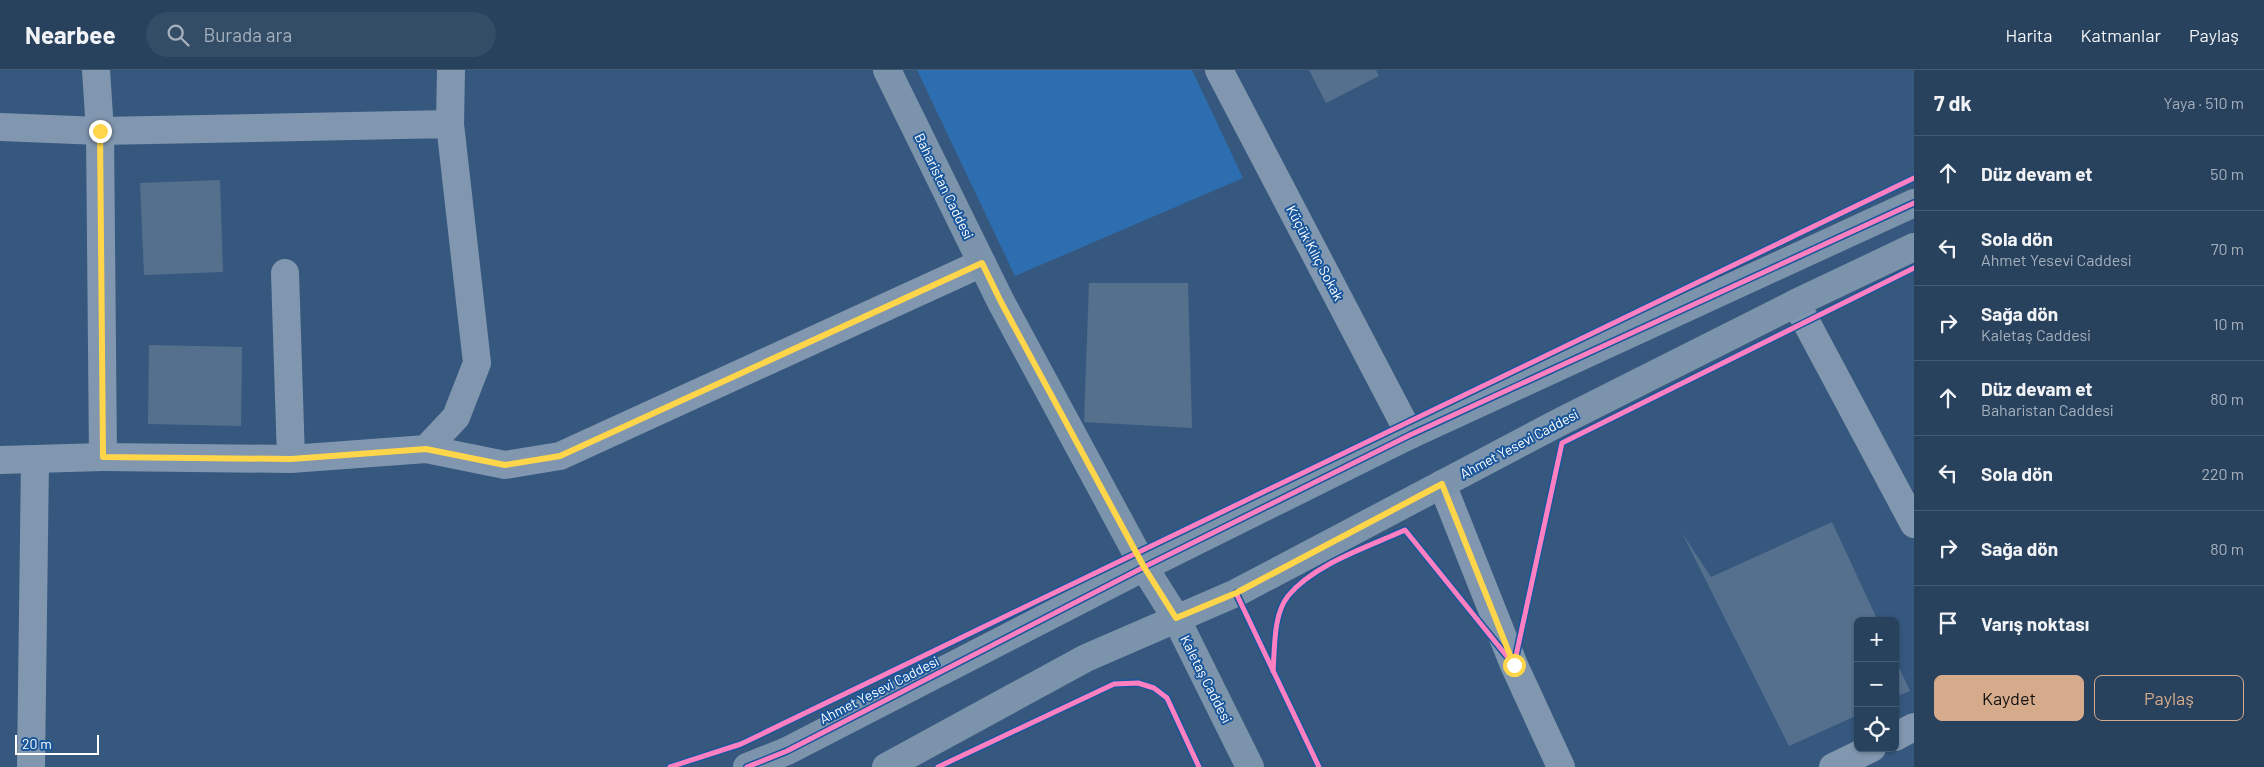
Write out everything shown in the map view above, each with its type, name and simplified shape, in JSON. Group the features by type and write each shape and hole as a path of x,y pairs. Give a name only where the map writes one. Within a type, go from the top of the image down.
{"main road":[{"name":"Baharistan Caddesi","path":"887,70 1001,302 1144,567"},
{"name":"Ahmet Yesevi Caddesi","path":"746,767 787,750 1144,567 1410,436 1914,203"},
{"name":"Ahmet Yesevi Caddesi","path":"886,767 1086,658 1236,593 1556,424 1796,303 1914,247"},
{"name":"Kaletaş Caddesi","path":"1144,567 1176,618 1250,767"}],"street":[{"path":"96,70 100,131 103,457"},
{"path":"426,449 456,418 477,363 450,124 451,70"},
{"name":"Küçük Kılıç Sokak","path":"1219,70 1410,436"},
{"path":"0,127 100,131 450,124"},
{"path":"0,460 103,457 291,459 426,449 505,465 560,456 982,263"},
{"path":"285,273 291,459"},
{"path":"1796,303 1914,524"},
{"path":"31,767 35,460"},
{"path":"1442,484 1514,665 1561,767"},
{"path":"1899,735 1914,727"},
{"path":"1833,767 1864,752"}],"shaded area":[{"path":"917,70 1192,70 1243,178 1015,276"}],"building":[{"path":"1309,70 1376,70 1379,76 1326,103"},
{"path":"220,180 223,272 144,275 140,183"},
{"path":"1089,283 1188,283 1192,428 1084,422"},
{"path":"149,345 242,347 241,426 148,424"},
{"path":"1832,522 1876,617 1854,617 1854,717 1789,746 1682,533 1711,577"},
{"path":"1899,668 1910,691 1899,695"}],"cycle path":[{"path":"670,767 741,744 1914,178"},
{"path":"747,767 787,751 1144,567 1410,435 1914,203"},
{"path":"1273,671 1277,622 1288,596 1312,575 1342,557 1405,530 1514,665 1562,443 1914,268"},
{"path":"1236,593 1319,767"},
{"path":"938,767 1114,684 1138,683 1154,688 1167,698 1199,767"}],"route":[{"path":"100,131 103,457 291,459 426,449 505,465 560,456 982,263 1001,302 1144,567 1176,618 1236,593 1442,484 1514,665"}]}
